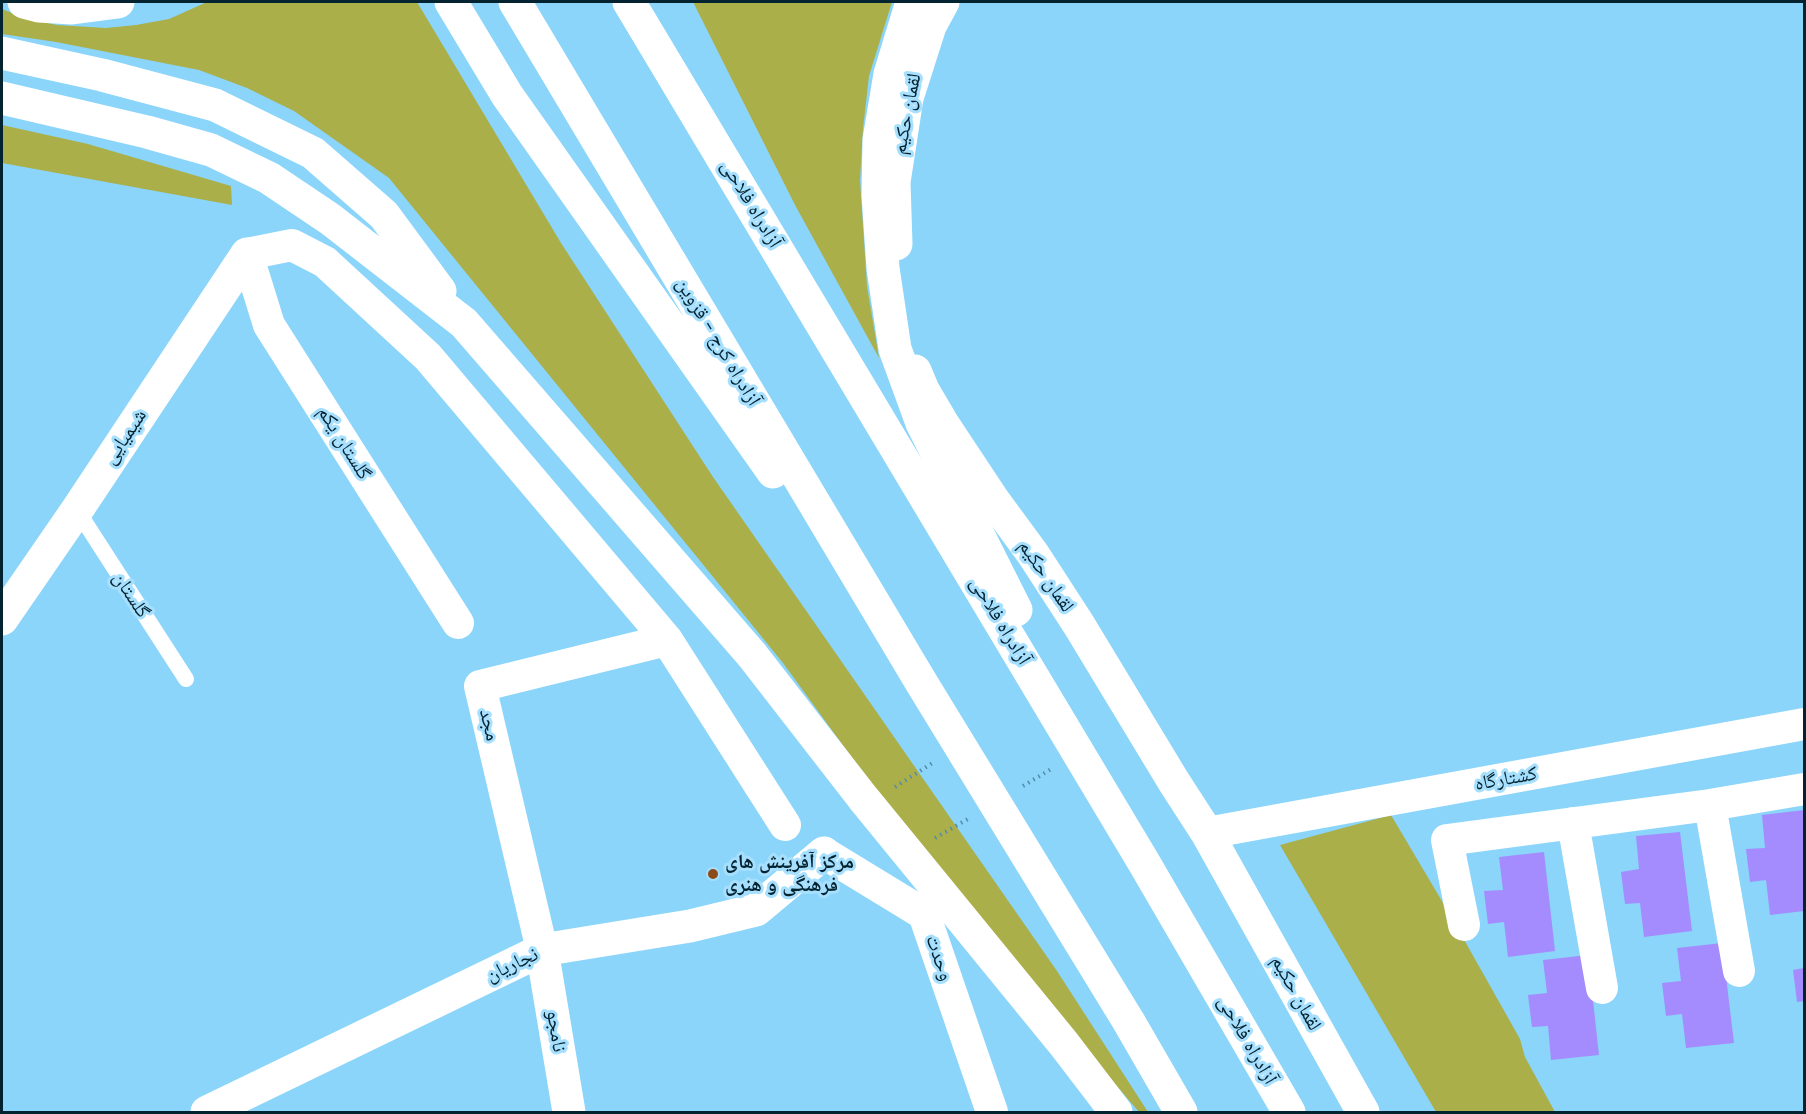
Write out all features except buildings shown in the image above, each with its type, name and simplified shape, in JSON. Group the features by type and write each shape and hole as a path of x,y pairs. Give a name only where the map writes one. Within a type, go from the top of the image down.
{"main road":[{"path":"24,2 39,6 72,8 118,2"},
{"path":"451,2 507,95 921,682 1129,1022 1181,1113"},
{"name":"آزادراه کرج - قزوین","path":"515,2 921,682"},
{"path":"629,2 708,132"},
{"path":"650,2 708,132"},
{"path":"912,2 890,74 879,140 878,195 883,268 895,349 922,423 1143,861"},
{"name":"لقمان حکیم","path":"943,2 930,26 907,98 894,182 896,273 907,352 923,390 943,424 1068,607 1207,833 1363,1113"},
{"path":"2,53 102,75 215,105 313,153 384,215 464,323 752,655 863,798 1064,1044 1116,1113"},
{"path":"2,99 147,132 211,150 269,178 330,219 464,323"},
{"name":"آزادراه فلاحی","path":"708,132 1143,861 1289,1113"},
{"name":"شیمیایی","path":"2,619 247,254"},
{"name":"نجاریان","path":"207,1113 542,950 690,926 756,910 824,853"},
{"name":"نامجو","path":"542,950 569,1113"}],"street":[{"path":"247,254 292,245 325,262 428,357 667,640 785,825"},
{"name":"گلستان یکم","path":"247,254 269,325 458,623"},
{"name":"مجد","path":"542,950 480,686 667,640"},
{"name":"کشتارگاه","path":"1207,833 1804,724"},
{"path":"1464,925 1447,840 1710,805 1804,789"},
{"path":"1710,805 1739,970"},
{"path":"1573,823 1602,988"},
{"name":"وحدت","path":"824,853 924,914 992,1113"}],"lane":[{"name":"گلستان","path":"77,510 186,679"}],"path":[{"path":"863,798 893,788 960,745"},
{"path":"1017,789 1058,765"},
{"path":"926,844 977,813"}],"shaded area":[{"path":"207,2 417,2 561,243 713,477 1057,971 1148,1112 1139,1112 941,880 783,663 389,178 294,111 247,88 199,70 56,42 2,34 2,9 25,18 57,25 106,28 169,19"},
{"path":"693,2 892,2 869,76 860,180 867,286 879,358 795,205"},
{"path":"2,125 88,144 231,186 232,205 2,163"},
{"path":"1391,815 1520,1039 1525,1057 1555,1112 1436,1112 1280,845"}],"place":[{"name":"مرکز آفرینش های فرهنگی و هنری","path":"713,874"}]}
